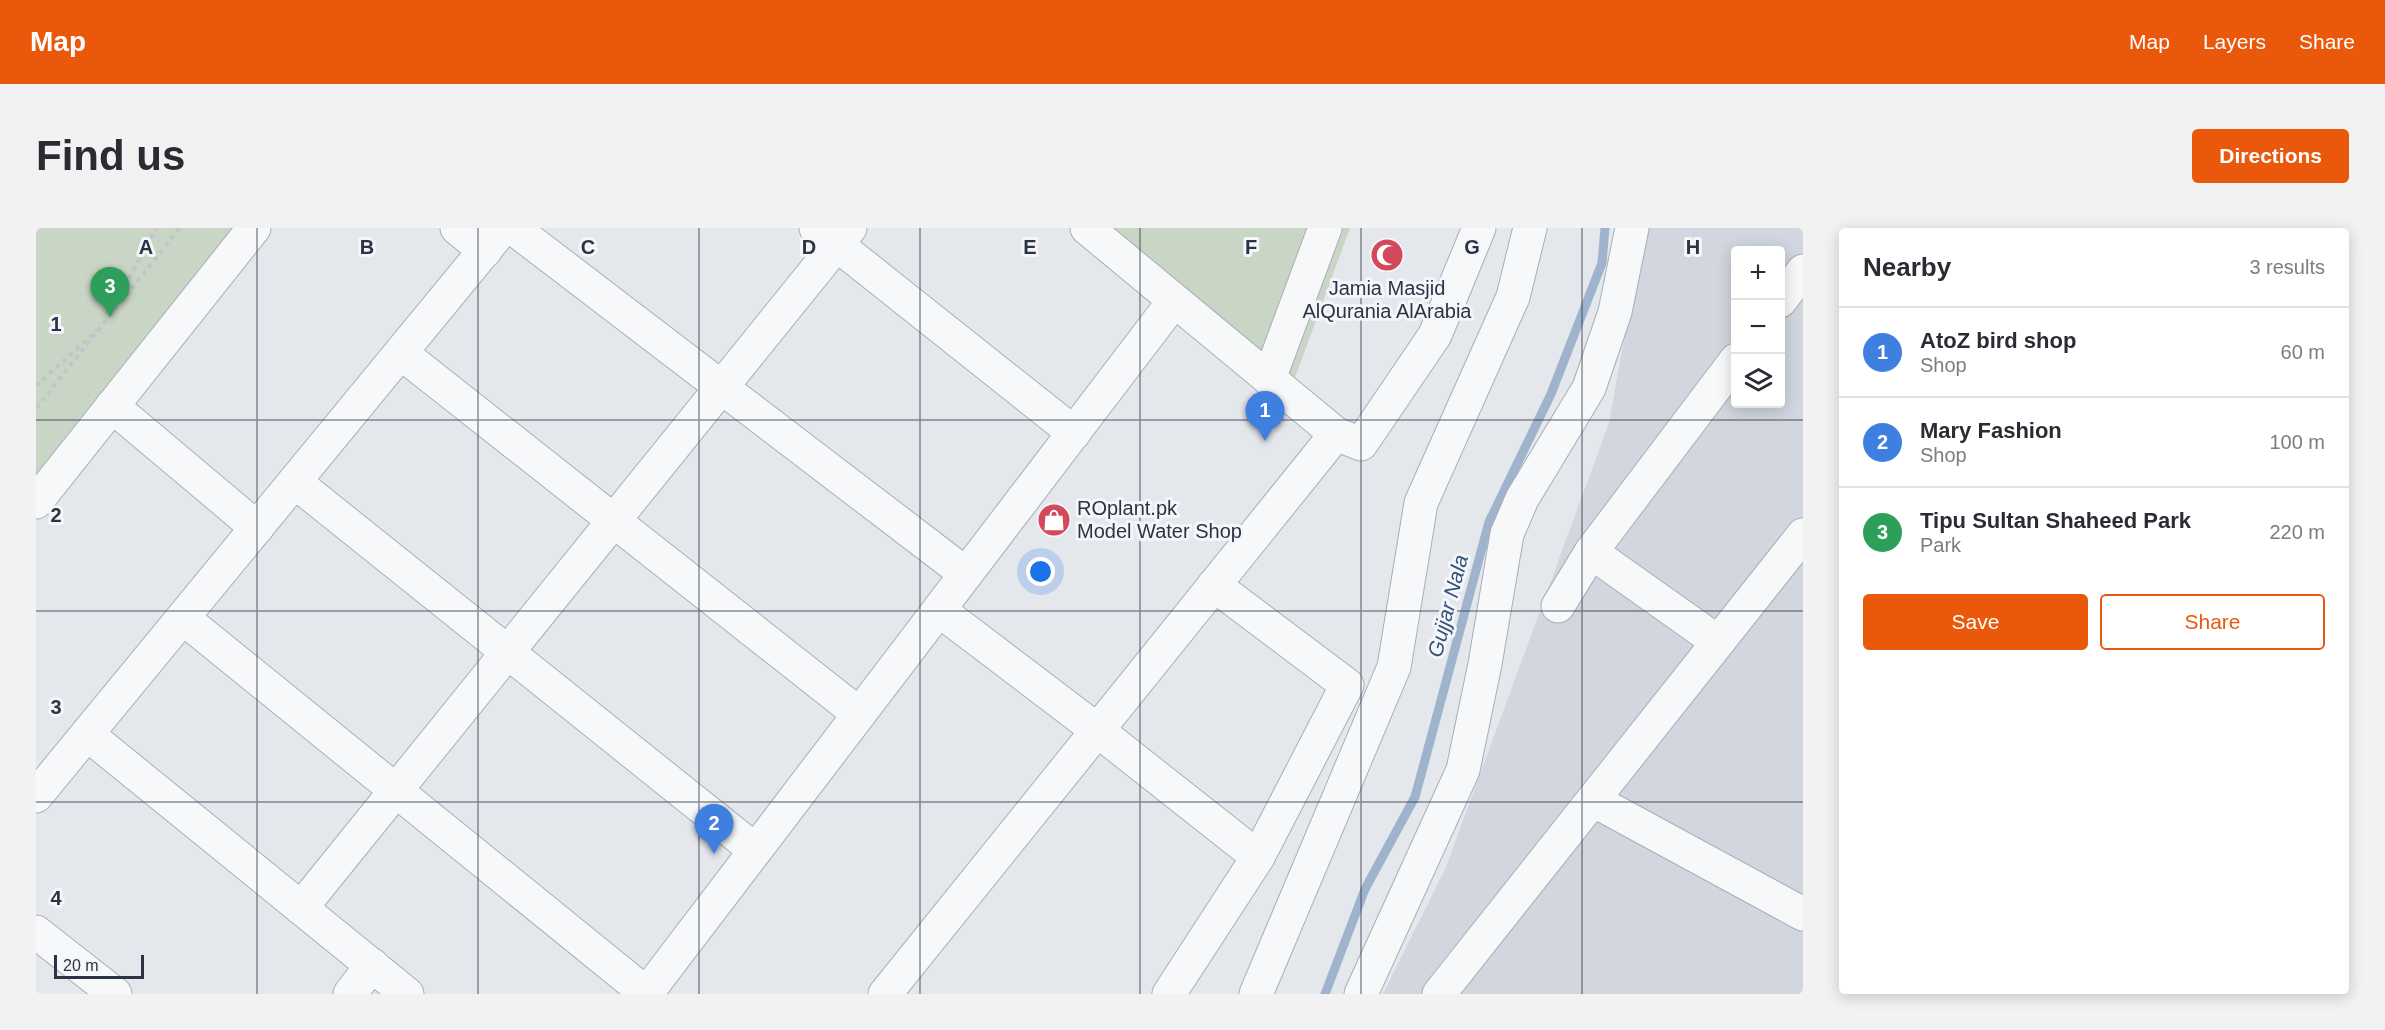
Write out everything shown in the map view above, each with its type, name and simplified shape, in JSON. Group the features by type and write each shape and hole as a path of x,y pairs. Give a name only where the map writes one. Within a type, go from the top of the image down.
{"street":[{"path":"36,502 254,228"},
{"path":"36,796 494,239 457,228"},
{"path":"513,228 966,574"},
{"path":"1087,228 1336,434 1361,444 1435,335 1479,228"},
{"path":"1269,379 1325,228"},
{"path":"1256,994 1394,667 1422,503 1513,297 1530,228"},
{"path":"1361,994 1463,770 1508,534 1521,499 1589,388 1615,312 1632,228"},
{"path":"302,908 721,387 834,234 1074,433"},
{"path":"1781,300 1803,271"},
{"path":"183,618 646,994 1174,301"},
{"path":"401,353 859,714"},
{"path":"1558,606 1591,552 1731,367"},
{"path":"112,406 257,528"},
{"path":"885,994 1336,434"},
{"path":"295,482 755,850"},
{"path":"1591,552 1718,642"},
{"path":"1439,994 1718,642 1797,553"},
{"path":"1169,994 1258,857 1347,685 1214,585"},
{"path":"939,610 1097,730 1258,857"},
{"path":"87,734 407,994"},
{"path":"1593,800 1803,914"},
{"path":"36,932 115,994"},
{"path":"350,994 372,965"}],"path":[{"path":"36,387 107,320 156,228"},
{"path":"36,408 180,228"}],"shaded area":[{"path":"1644,228 1803,228 1803,994 1383,994 1446,867 1609,423"}],"green space":[{"path":"36,228 254,228 36,502"},
{"path":"1106,228 1350,228 1293,383"}],"waterway":[{"name":"Gujjar Nala","path":"1325,994 1365,889 1415,797 1489,522 1551,394 1602,263 1605,228"}],"place":[{"name":"Jamia Masjid AlQurania AlArabia","path":"1387,255"},
{"name":"Tipu Sultan Shaheed Park","path":"110,317"},
{"name":"AtoZ bird shop","path":"1265,441"},
{"name":"ROplant.pk Model Water Shop","path":"1054,520"},
{"name":"Mary Fashion","path":"714,854"}]}
